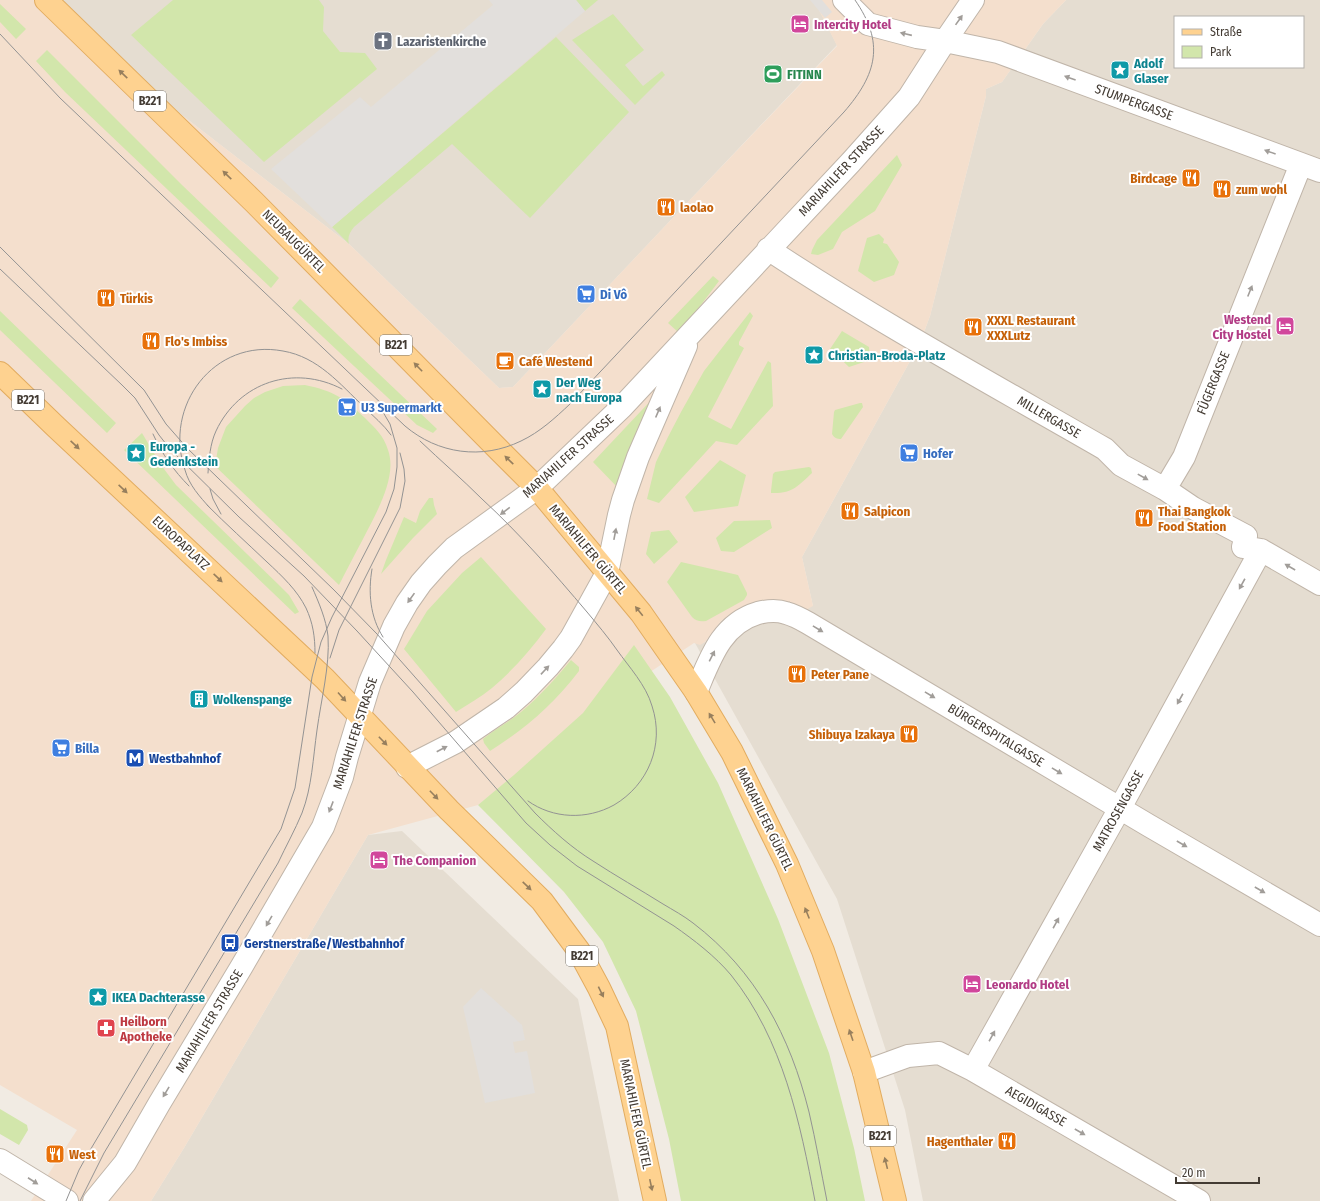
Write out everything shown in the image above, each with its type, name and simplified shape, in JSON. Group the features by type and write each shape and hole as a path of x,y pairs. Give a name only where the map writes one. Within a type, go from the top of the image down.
{"main road":[{"name":"NEUBAUGÜRTEL","path":"46,0 260,208 537,488"},
{"name":"EUROPAPLATZ","path":"0,372 56,427 319,673 359,716"},
{"name":"MARIAHILFER GÜRTEL","path":"537,488 641,613 696,692 736,759 787,864 823,951 864,1072 895,1201"},
{"name":"MARIAHILFER GÜRTEL","path":"359,716 449,810 542,901 579,951 600,988 617,1026 655,1201"}],"street":[{"name":"STUMPERGASSE","path":"844,0 868,24 911,35 998,52 1311,167"},
{"name":"MARIAHILFER STRASSE","path":"94,1201 125,1163 323,827 342,777 370,682 394,626 407,603 421,583 454,548 537,488 622,407 846,167 909,97 973,0"},
{"name":"FÜGERGASSE","path":"1165,489 1184,457 1311,167"},
{"name":"MILLERGASSE","path":"768,249 911,338 1105,449 1121,465 1165,489 1193,508 1246,536 1243,547 1261,550 1320,584"},
{"name":"MARIAHILFER STRASSE","path":"407,766 466,735 506,708 524,692 571,638 607,572 619,515 638,457 693,330"},
{"name":"MATROSENGASSE","path":"973,1070 1120,808 1261,550"},
{"name":"BÜRGERSPITALGASSE","path":"696,692 710,658 719,643 731,628 747,616 764,612 785,612 808,623 1320,925"},
{"name":"AEGIDIGASSE","path":"864,1072 908,1056 940,1053 973,1070 1199,1201"},
{"path":"0,1160 67,1201"}],"shaded area":[{"path":"0,0 33,0 349,244 499,388 513,387 837,46 814,0 1066,0 1043,24 1002,82 986,89 986,96 930,316 920,343 802,557 813,606 806,610 767,601 750,604 735,611 721,621 705,642 700,645 694,643 641,678 478,805 368,835 184,1148 151,1201 31,1201 77,1130 0,1085"},
{"path":"33,0 814,0 837,45 513,387 499,388 349,244"},
{"path":"489,0 576,0 585,11 332,227 271,169 360,97 371,107 493,5"},
{"path":"810,0 822,0 832,12 825,18"},
{"path":"1066,0 1320,0 1320,1201 923,1201 905,1110 837,899 695,643 700,644 705,642 721,621 735,611 750,604 767,601 813,606 802,557 920,343 930,316 986,96 986,89 1002,82 1043,24"},
{"path":"402,831 578,999 619,1201 151,1201 184,1148 368,835"},
{"path":"481,988 522,1025 525,1040 513,1042 515,1053 527,1051 535,1093 485,1103 463,1007"}],"green space":[{"path":"173,0 319,0 324,7 323,31 340,52 365,53 377,69 264,162 131,35"},
{"path":"576,0 598,0 585,11"},
{"path":"0,4 26,29 16,39 0,22"},
{"path":"613,14 644,50 625,65 643,86 662,71 665,75 635,105 572,40"},
{"path":"556,37 629,112 530,218 452,144 354,227 349,235 349,244 332,227"},
{"path":"47,50 182,185 279,278 271,288 65,92 36,61"},
{"path":"897,155 902,165 875,211 842,232 833,249 818,255 811,254 817,240"},
{"path":"879,234 884,239 883,243 887,244 899,262 894,275 874,282 858,271 867,238"},
{"path":"713,276 719,281 682,330 678,332 668,323"},
{"path":"300,299 437,429 433,433 417,425 292,308"},
{"path":"0,311 116,423 107,433 0,330"},
{"path":"750,312 753,316 739,342 739,345 744,348 708,417 731,429 768,361 771,363 773,406 737,445 716,441 659,503 647,499 656,462 681,412 704,371"},
{"path":"842,331 869,347 870,360 849,367 830,349"},
{"path":"305,385 324,390 338,396 358,411 382,436 388,450 390,461 388,484 384,496 339,585 215,466 218,448 226,427 245,406 254,398 265,392 283,386"},
{"path":"657,394 619,489 593,462"},
{"path":"862,403 863,407 841,439 835,437 832,434 835,410"},
{"path":"142,433 161,465 176,485 289,595 299,612 295,614 124,450"},
{"path":"720,460 746,475 738,506 694,512 685,497"},
{"path":"809,467 811,468 812,473 803,482 790,491 771,493 773,474 775,472"},
{"path":"429,498 433,498 437,514 381,574 404,517 416,523 420,511"},
{"path":"770,520 772,528 734,552 721,551 716,538 734,521"},
{"path":"669,530 678,542 654,564 646,554 651,532"},
{"path":"481,557 546,629 507,675 492,688 456,712 404,649 427,611 462,573"},
{"path":"681,562 738,575 747,595 744,600 706,621 697,620 692,617 667,582"},
{"path":"634,645 670,697 718,783 778,919 829,1053 854,1148 865,1201 681,1201 669,1139 636,1011 603,942 564,892 478,805 583,713"},
{"path":"571,660 579,667 579,671 559,695 527,725 490,751 483,739 528,706 548,687"},
{"path":"0,1109 27,1125 28,1130 19,1145 0,1134"}],"tram line":[{"path":"0,34 60,98 405,426 432,443 446,448 476,452 491,451 521,441 541,429 570,404 844,112 864,85 870,71 873,58 871,30 855,0"},
{"path":"0,247 144,390 166,424 188,449 334,590 377,634 542,820 585,856 690,920 735,962 768,1007 781,1031 792,1057 809,1112 827,1201"},
{"path":"0,269 135,398 170,449 239,517 304,576 357,631 413,692 526,823 550,845 577,866 674,926 725,968 749,1000 764,1027 776,1054 796,1112 815,1201"},
{"path":"210,508 202,500 189,481 185,470 180,446 181,423 188,401 200,382 216,366 235,355 258,350 283,351 296,354 307,359 318,365 337,381 382,424 391,435"},
{"path":"208,473 211,446 216,431 226,414 239,400 253,390 270,382 287,378 305,378 324,382 342,389"},
{"path":"66,1201 79,1170 89,1152 281,829 295,788 312,677 321,642 332,617 386,512 394,489 397,467 397,448 390,424 380,407"},
{"path":"153,434 169,462 189,486"},
{"path":"420,441 510,526 562,583 632,670 646,691 652,706 656,735 655,749 651,763 644,775 636,787 626,797 604,810 582,815 559,814 538,807 528,801"},
{"path":"330,658 339,630 400,508 405,481 400,453"},
{"path":"210,489 213,499 221,514"},
{"path":"207,505 278,573 298,595 306,608 312,625 315,653"},
{"path":"372,569 370,587 371,604 375,621 383,637"},
{"path":"80,1201 104,1153 278,863 302,813 312,772 328,659 328,636 326,623 312,587"}],"place":[{"name":"Intercity Hotel","path":"800,24"},
{"name":"Lazaristenkirche","path":"383,41"},
{"name":"Adolf Glaser","path":"1120,70"},
{"name":"FITINN","path":"773,74"},
{"name":"Birdcage","path":"1191,178"},
{"name":"zum wohl","path":"1222,189"},
{"name":"laolao","path":"666,207"},
{"name":"Di Vô","path":"586,294"},
{"name":"Türkis","path":"106,298"},
{"name":"Westend City Hostel","path":"1285,326"},
{"name":"XXXL Restaurant XXXLutz","path":"973,327"},
{"name":"Flo's Imbiss","path":"151,341"},
{"name":"Christian-Broda-Platz","path":"814,355"},
{"name":"Café Westend","path":"505,361"},
{"name":"Der Weg nach Europa","path":"542,389"},
{"name":"U3 Supermarkt","path":"347,407"},
{"name":"Europa - Gedenkstein","path":"136,453"},
{"name":"Hofer","path":"909,453"},
{"name":"Salpicon","path":"850,511"},
{"name":"Thai Bangkok Food Station","path":"1144,518"},
{"name":"Peter Pane","path":"797,674"},
{"name":"Wolkenspange","path":"199,699"},
{"name":"Shibuya Izakaya","path":"909,734"},
{"name":"Billa","path":"61,748"},
{"name":"Westbahnhof","path":"135,758"},
{"name":"The Companion","path":"379,860"},
{"name":"Gerstnerstraße/Westbahnhof","path":"230,943"},
{"name":"Leonardo Hotel","path":"972,984"},
{"name":"IKEA Dachterasse","path":"98,997"},
{"name":"Heilborn Apotheke","path":"106,1028"},
{"name":"Hagenthaler","path":"1007,1141"},
{"name":"West","path":"55,1154"}]}
